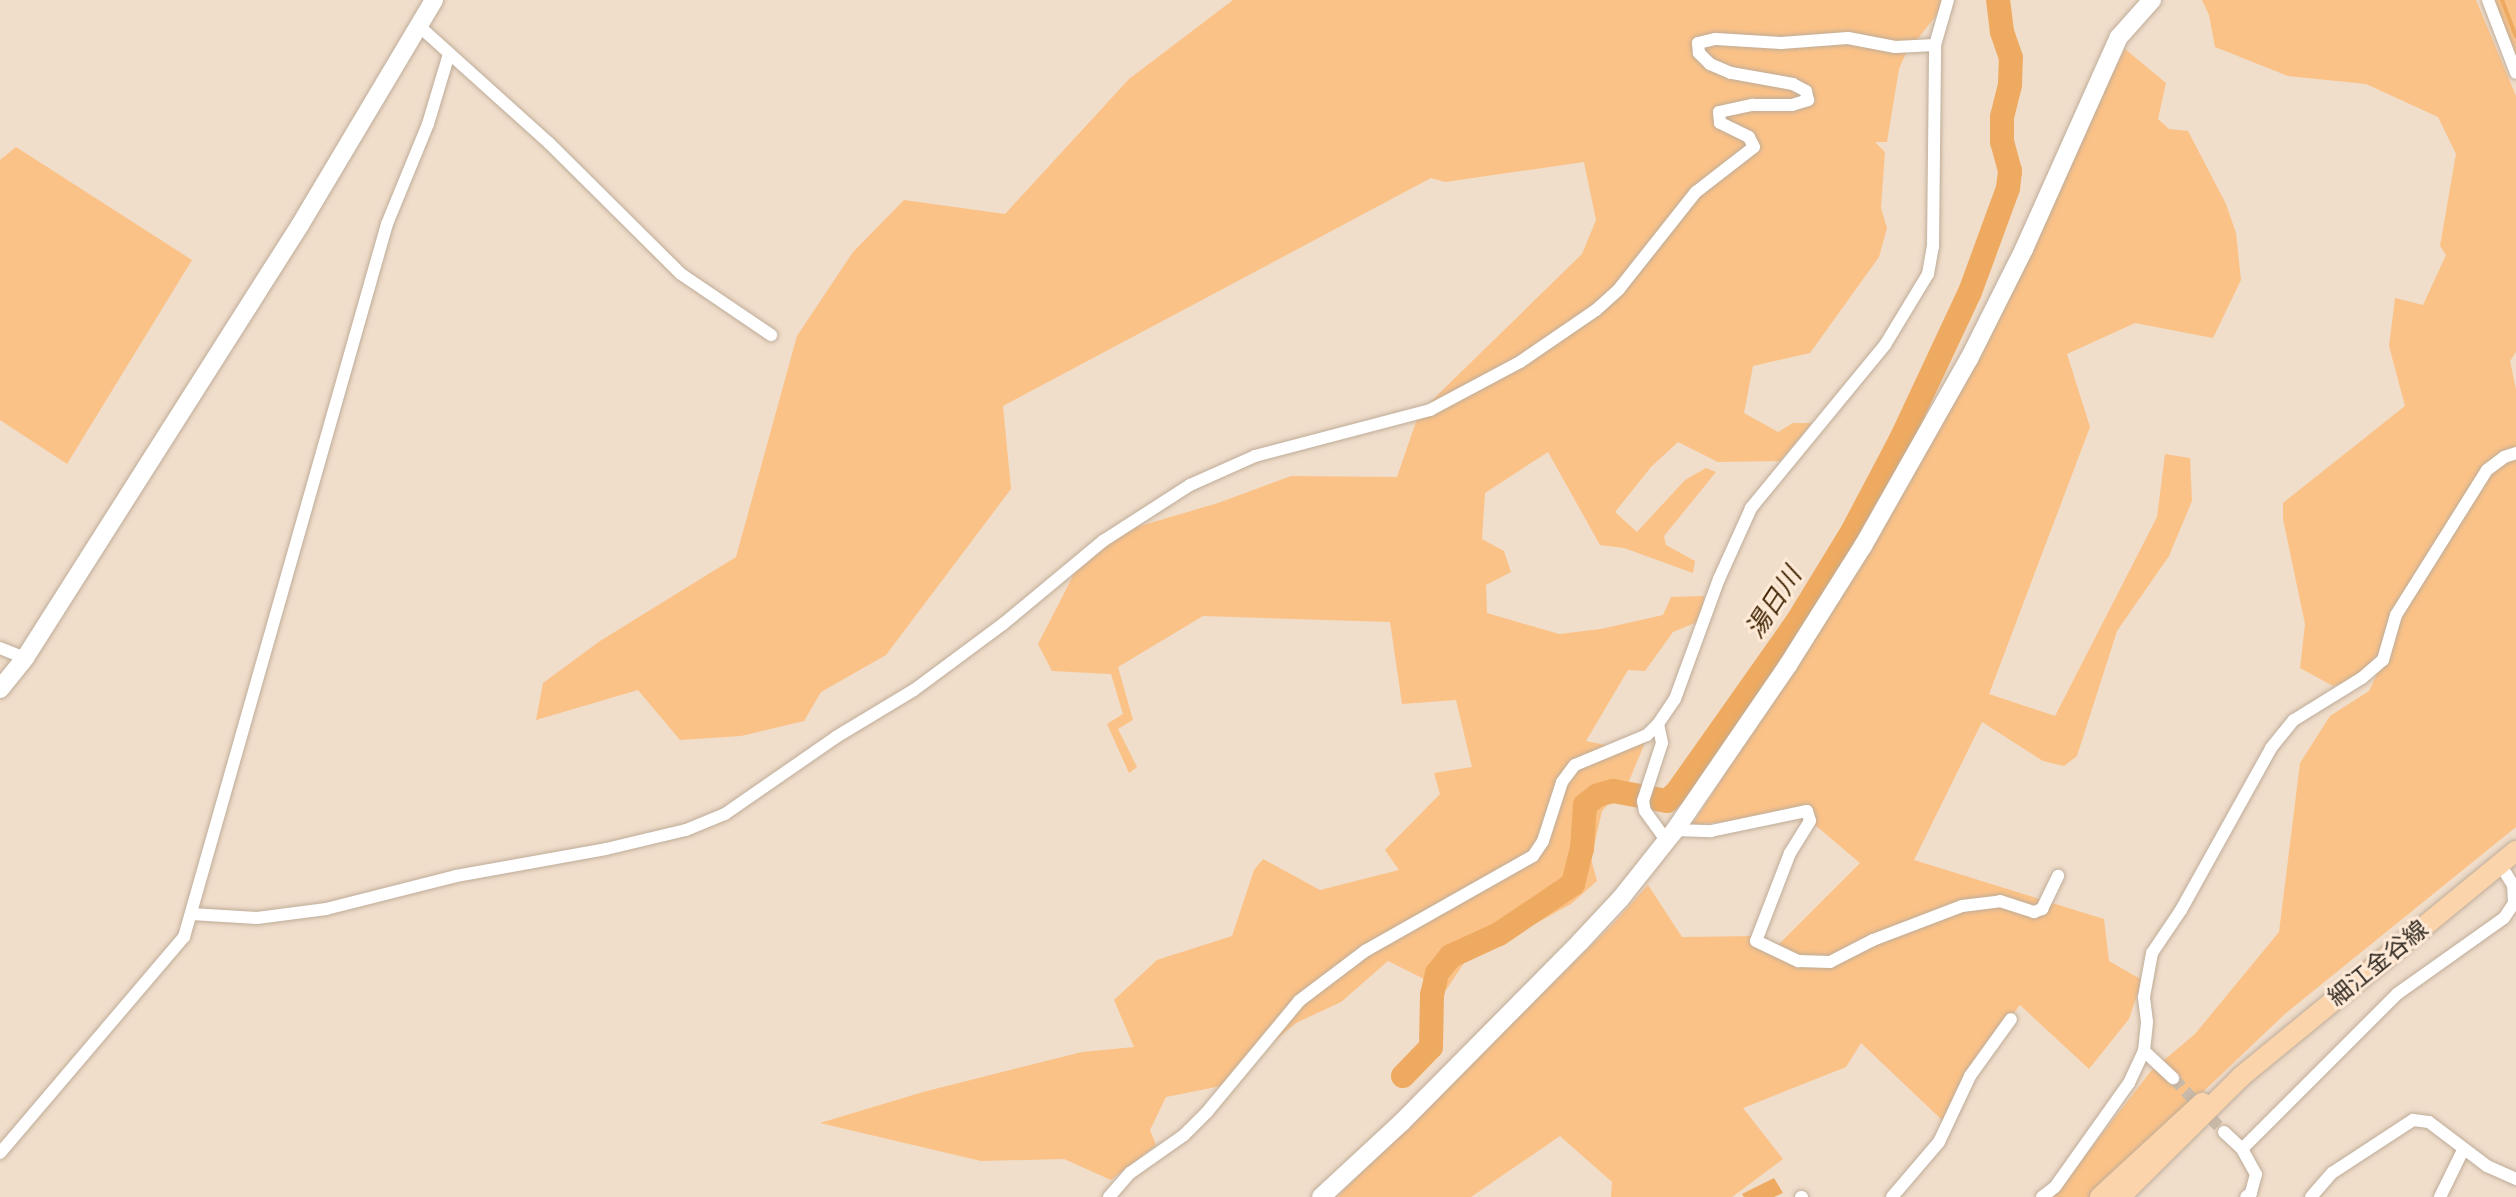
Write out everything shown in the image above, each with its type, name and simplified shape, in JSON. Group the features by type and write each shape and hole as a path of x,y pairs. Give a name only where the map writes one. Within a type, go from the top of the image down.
{"main road":[{"name":"細江金谷線","path":"2100,1197 2187,1114 2242,1076 2508,858"},
{"name":"細江金谷線","path":"2120,1197 2242,1076"}],"street":[{"path":"0,689 25,658 300,225 434,0"},
{"path":"1109,1197 1130,1173 1184,1135 1207,1112 1299,1001 1365,951 1533,856 1543,841 1562,782 1575,765 1647,735 1658,724 1675,699 1719,579 1751,508 1885,345 1928,274 1933,247 1935,45 1948,0"},
{"path":"1321,1197 1570,953 1621,898 1671,836 1788,665 1863,546 1969,359 2024,249 2119,37 2152,0"},
{"path":"2488,0 2516,73"},
{"path":"419,26 549,143 681,274 771,335"},
{"path":"191,914 257,918 326,909 456,876 672,833 725,814 836,737 914,690 1003,624 1103,541 1190,485 1255,456 1334,438 1430,410 1520,362 1596,310 1619,289 1696,192 1754,147 1749,137 1720,123 1719,112 1753,105 1792,105 1808,100 1806,91 1793,84 1731,73 1710,64 1699,53 1698,43 1716,39 1781,43 1848,38 1895,47 1935,45"},
{"path":"0,1153 184,937 387,224 428,124 449,54"},
{"path":"2042,1197 2055,1187 2129,1083 2144,1051 2147,1022 2144,997 2152,953 2181,910 2271,748 2294,720 2383,660 2396,615 2487,470 2504,457 2516,453"},
{"path":"0,648 25,658"},
{"path":"1658,724 1662,743 1643,801 1645,811 1671,836"},
{"path":"1671,836 1807,811 1810,821 1790,853 1756,941 1798,961 1830,962 1873,940 1962,906 2000,901 2034,912 2042,909 2058,876"},
{"path":"2242,1149 2397,994 2504,918 2514,903 2508,858"},
{"path":"1892,1197 1939,1142 1970,1076 2011,1019"},
{"path":"2144,1051 2173,1078"},
{"path":"2311,1197 2332,1173 2413,1120 2429,1122 2463,1150 2516,1179"},
{"path":"2224,1132 2242,1149 2256,1174 2251,1193 2246,1197"},
{"path":"2440,1197 2463,1150"}],"shaded area":[{"path":"1233,0 1949,0 1906,53 1899,69 1887,142 1875,142 1885,152 1881,208 1887,228 1879,257 1810,353 1753,366 1744,413 1778,432 1793,423 1812,423 1780,461 1718,462 1678,442 1651,467 1615,512 1637,532 1685,480 1706,468 1716,472 1664,536 1666,545 1695,561 1693,573 1624,548 1600,545 1548,452 1485,493 1482,539 1504,551 1511,572 1486,585 1487,613 1559,634 1601,629 1663,615 1671,597 1704,596 1702,620 1673,632 1645,671 1628,670 1586,741 1625,749 1646,740 1629,781 1602,811 1591,859 1597,881 1571,904 1464,963 1446,990 1388,961 1341,1002 1296,1023 1221,1086 1166,1097 1150,1130 1156,1145 1111,1180 1064,1159 981,1161 820,1123 923,1092 1082,1052 1134,1047 1114,1000 1157,960 1232,936 1254,870 1263,859 1320,890 1399,870 1385,850 1440,794 1434,773 1472,767 1456,700 1402,704 1390,622 1203,616 1118,667 1133,720 1118,729 1137,767 1129,773 1107,724 1123,714 1111,674 1052,671 1038,644 1074,574 1123,531 1218,503 1291,476 1397,477 1419,413 1582,254 1596,220 1584,162 1445,182 1431,178 1003,406 1011,489 886,655 821,692 804,721 741,736 680,740 638,690 536,720 543,683 600,641 736,557 797,336 853,252 904,200 1005,214 1129,79"},
{"path":"2202,0 2476,0 2516,96 2516,352 2510,361 2516,389 2516,827 2286,1013 2092,1197 2053,1197 2151,1071 2195,1034 2279,932 2300,763 2330,716 2369,691 2377,674 2333,686 2300,668 2305,624 2283,519 2283,503 2405,406 2389,346 2395,298 2423,305 2446,255 2440,246 2456,154 2438,117 2366,84 2288,76 2215,47 2209,15"},
{"path":"2493,0 2516,0 2516,65"},
{"path":"2125,49 2166,83 2158,119 2169,129 2188,131 2226,204 2236,233 2241,280 2213,338 2135,323 2067,354 2090,427 1989,694 2055,716 2157,517 2165,454 2190,458 2192,501 2169,556 2117,631 2077,756 2064,766 2043,761 1982,722 1914,860 2104,919 2109,961 2142,980 2129,1019 2089,1069 2020,1005 1959,1084 1943,1121 1861,1043 1846,1067 1743,1108 1783,1159 1732,1197 1611,1197 1612,1182 1560,1136 1471,1197 1337,1197 1613,924 1648,885 1682,937 1756,936 1779,944 1860,863 1802,814 1692,825 1849,582"},
{"path":"16,147 192,260 67,464 0,420 0,160"},
{"path":"1774,1178 1783,1193 1774,1197 1744,1197 1742,1194"}],"waterway":[{"name":"湯日川","path":"1403,1076 1431,1047 1432,995 1437,973 1451,956 1499,934 1573,884 1582,849 1585,805 1598,795 1613,791 1667,801 1677,792 1797,622 1852,532 1901,439 1970,292 2008,188 2010,171 2002,142 2002,117 2010,84 2011,58 2002,32 1998,0"},
{"path":"2502,0 2516,36"}],"tunnel":[{"path":"2173,1078 2224,1132"}]}
